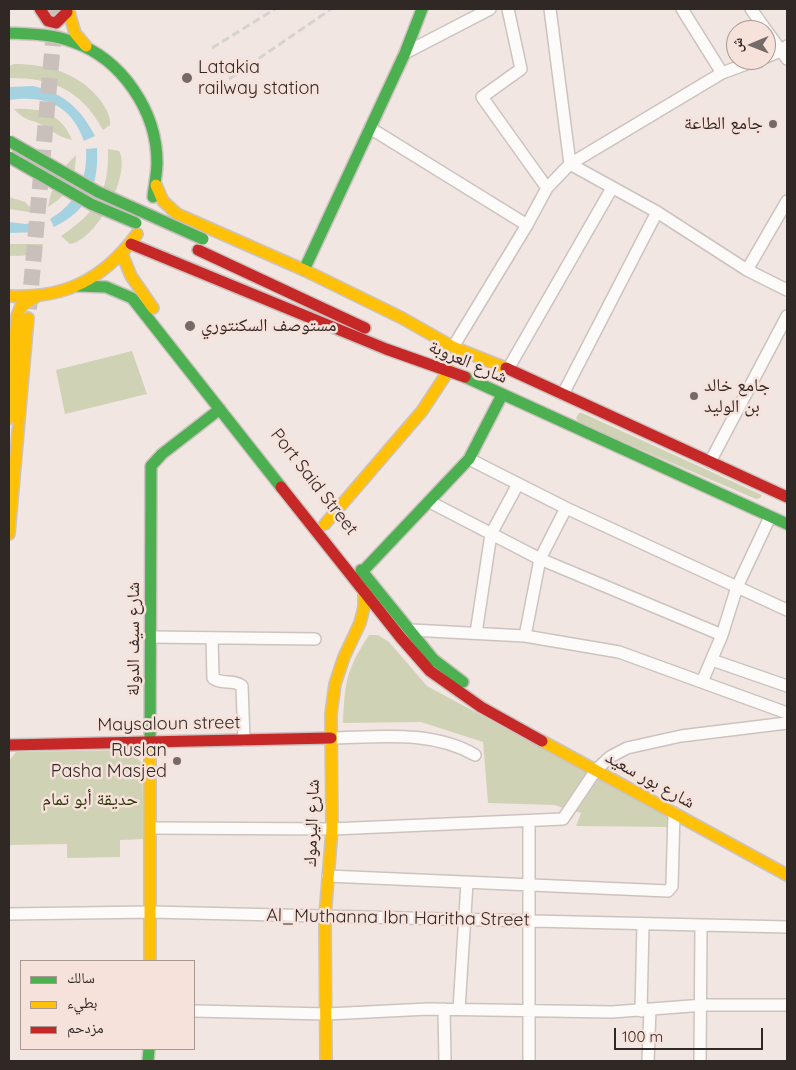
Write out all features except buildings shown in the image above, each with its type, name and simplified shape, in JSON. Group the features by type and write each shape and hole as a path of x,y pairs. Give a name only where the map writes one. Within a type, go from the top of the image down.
{"main road":[{"path":"40,9 48,21 56,23 68,10"},
{"path":"304,270 405,53 422,9"},
{"path":"9,296 37,296 56,293 78,286 109,267 131,244 151,206 156,185 157,149 148,114 140,98 124,76 104,58 80,42 75,33 68,10"},
{"path":"9,32 24,26 31,16"},
{"path":"9,32 50,34 89,48"},
{"path":"9,141 98,192 207,241"},
{"path":"9,157 91,204 145,227"},
{"name":"شارع العروبة","path":"156,185 159,196 165,205 177,214 304,270 402,318 453,347 508,369 782,495"},
{"name":"شارع العروبة","path":"131,244 386,349 449,370 502,396 787,524"},
{"path":"194,248 391,340 449,370 422,411 325,524"},
{"name":"Port Said Street","path":"122,254 143,295 362,572 433,659 461,680 497,716"},
{"path":"78,286 110,287 122,291 132,298 364,591 430,671 497,716"},
{"path":"9,418 17,316 21,306 26,301 37,296"},
{"path":"9,534 28,318"},
{"path":"387,324 453,347"},
{"path":"362,572 469,459 502,396"},
{"name":"شارع سيف الدولة","path":"150,960 151,466 162,454 220,409"},
{"path":"770,517 782,495"},
{"name":"شارع اليرموك","path":"326,1061 325,916 332,829 330,738 335,684 344,657 360,623 364,607 364,591"},
{"name":"شارع بور سعيد","path":"497,716 787,875"},
{"name":"Maysaloun street","path":"9,745 330,738"}],"street":[{"path":"405,53 490,9"},
{"path":"508,9 521,69 482,97 547,188"},
{"path":"550,9 570,164"},
{"path":"682,9 722,73"},
{"path":"751,9 759,20"},
{"path":"776,42 785,52"},
{"path":"453,347 527,225 547,188 570,164 722,73 730,70"},
{"path":"370,128 527,225"},
{"path":"570,164 657,212 747,270 787,290"},
{"path":"508,369 612,188"},
{"path":"747,270 787,201"},
{"path":"563,394 657,212"},
{"path":"710,462 787,316"},
{"path":"469,459 566,508 787,610"},
{"path":"476,634 491,534 518,484"},
{"path":"430,502 540,560 722,635"},
{"path":"525,636 540,560 566,508"},
{"path":"702,682 722,635 737,587 770,517"},
{"path":"411,630 525,636 619,652 787,713"},
{"path":"151,638 315,638"},
{"path":"212,638 213,678 218,681 238,683 242,686 244,740"},
{"path":"712,660 787,686"},
{"path":"151,828 332,829 563,819 596,770 618,752 636,745 696,734 779,726 787,723"},
{"path":"330,738 404,737 432,739 458,745 475,755"},
{"path":"328,876 467,884 670,890 672,884 674,813"},
{"path":"529,821 527,1010 529,1061"},
{"path":"459,1009 467,884"},
{"name":"Al_Muthanna Ibn Haritha Street","path":"9,914 151,912 787,927"},
{"path":"643,924 648,1061"},
{"path":"700,1061 701,926"},
{"path":"195,1011 327,1014 444,1009 612,1012 700,1006 787,1005"},
{"path":"444,1009 445,1061"}],"green space":[{"path":"14,64 39,66 75,78 95,94 103,104 109,117 110,125 103,130 85,105 65,89 40,80 9,78 9,66"},
{"path":"14,109 33,109 49,114 62,124 72,140 26,118"},
{"path":"108,149 119,151 122,161 116,190 109,205 90,231 80,240 70,244 61,236 84,218 98,200 106,178"},
{"path":"76,155 73,179 70,185 62,197 48,207 58,178 65,166"},
{"path":"9,197 25,202 36,213 9,209"},
{"path":"9,244 43,244 40,255 9,256"},
{"path":"132,351 147,394 65,414 56,370"},
{"path":"579,413 762,495 756,499 579,423 576,418"},
{"path":"369,635 378,635 389,642 427,686 670,817 670,827 576,826 581,813 554,805 488,803 483,742 421,722 343,723 348,677 361,647"},
{"name":"حديقة أبو تمام","path":"129,750 142,763 144,839 120,840 120,857 67,858 67,844 9,845 9,761 16,752"}],"water":[{"path":"33,86 63,98 84,118 95,136 84,141 72,119 64,111 46,101 34,99 9,100 9,87"},
{"path":"97,148 96,174 94,185 89,195 76,213 54,227 50,219 67,206 78,190 85,170 86,149"},
{"path":"41,221 43,232 9,233 9,222 26,224"}],"tunnel":[{"path":"29,309 56,9"}],"railway":[{"path":"212,48 275,9"},
{"path":"229,79 331,9"}],"traffic: fast":[{"path":"304,270 405,53 422,9"},
{"path":"9,33 33,34 65,39 91,50 121,74 133,89 151,125 157,163 153,197"},
{"path":"9,141 98,192 203,239"},
{"path":"9,157 91,204 136,223"},
{"path":"78,286 106,287 132,298 281,487"},
{"path":"465,377 787,524"},
{"path":"362,572 469,459 502,395"},
{"path":"150,753 151,466 162,454 220,409"},
{"path":"361,570 433,659 463,682"},
{"path":"148,1061 149,1050"}],"traffic: slow":[{"path":"68,9 75,33 86,46"},
{"path":"156,185 163,201 177,214 304,270 402,318 453,347 506,368"},
{"path":"9,296 48,294 82,283 111,263 137,234"},
{"path":"122,254 131,276 153,308"},
{"path":"9,418 17,316 21,306 37,296"},
{"path":"9,534 28,318"},
{"path":"325,524 422,411 449,370"},
{"path":"326,1061 325,916 332,829 331,714 335,684 344,657 360,623 364,607 364,591"},
{"path":"542,741 787,875"},
{"path":"150,753 150,960"}],"traffic: jam":[{"path":"40,9 48,21 56,23 67,12"},
{"path":"131,244 386,349 465,377"},
{"path":"198,250 365,328"},
{"path":"506,368 787,497"},
{"path":"281,487 401,638 430,671 481,707 542,741"},
{"path":"9,745 331,738"}],"place":[{"name":"Latakia railway station","path":"187,78"},
{"name":"جامع الطاعة","path":"773,124"},
{"name":"مستوصف السكنتوري","path":"190,326"},
{"name":"جامع خالد بن الوليد","path":"694,396"},
{"name":"Ruslan Pasha Masjed","path":"177,761"}]}
